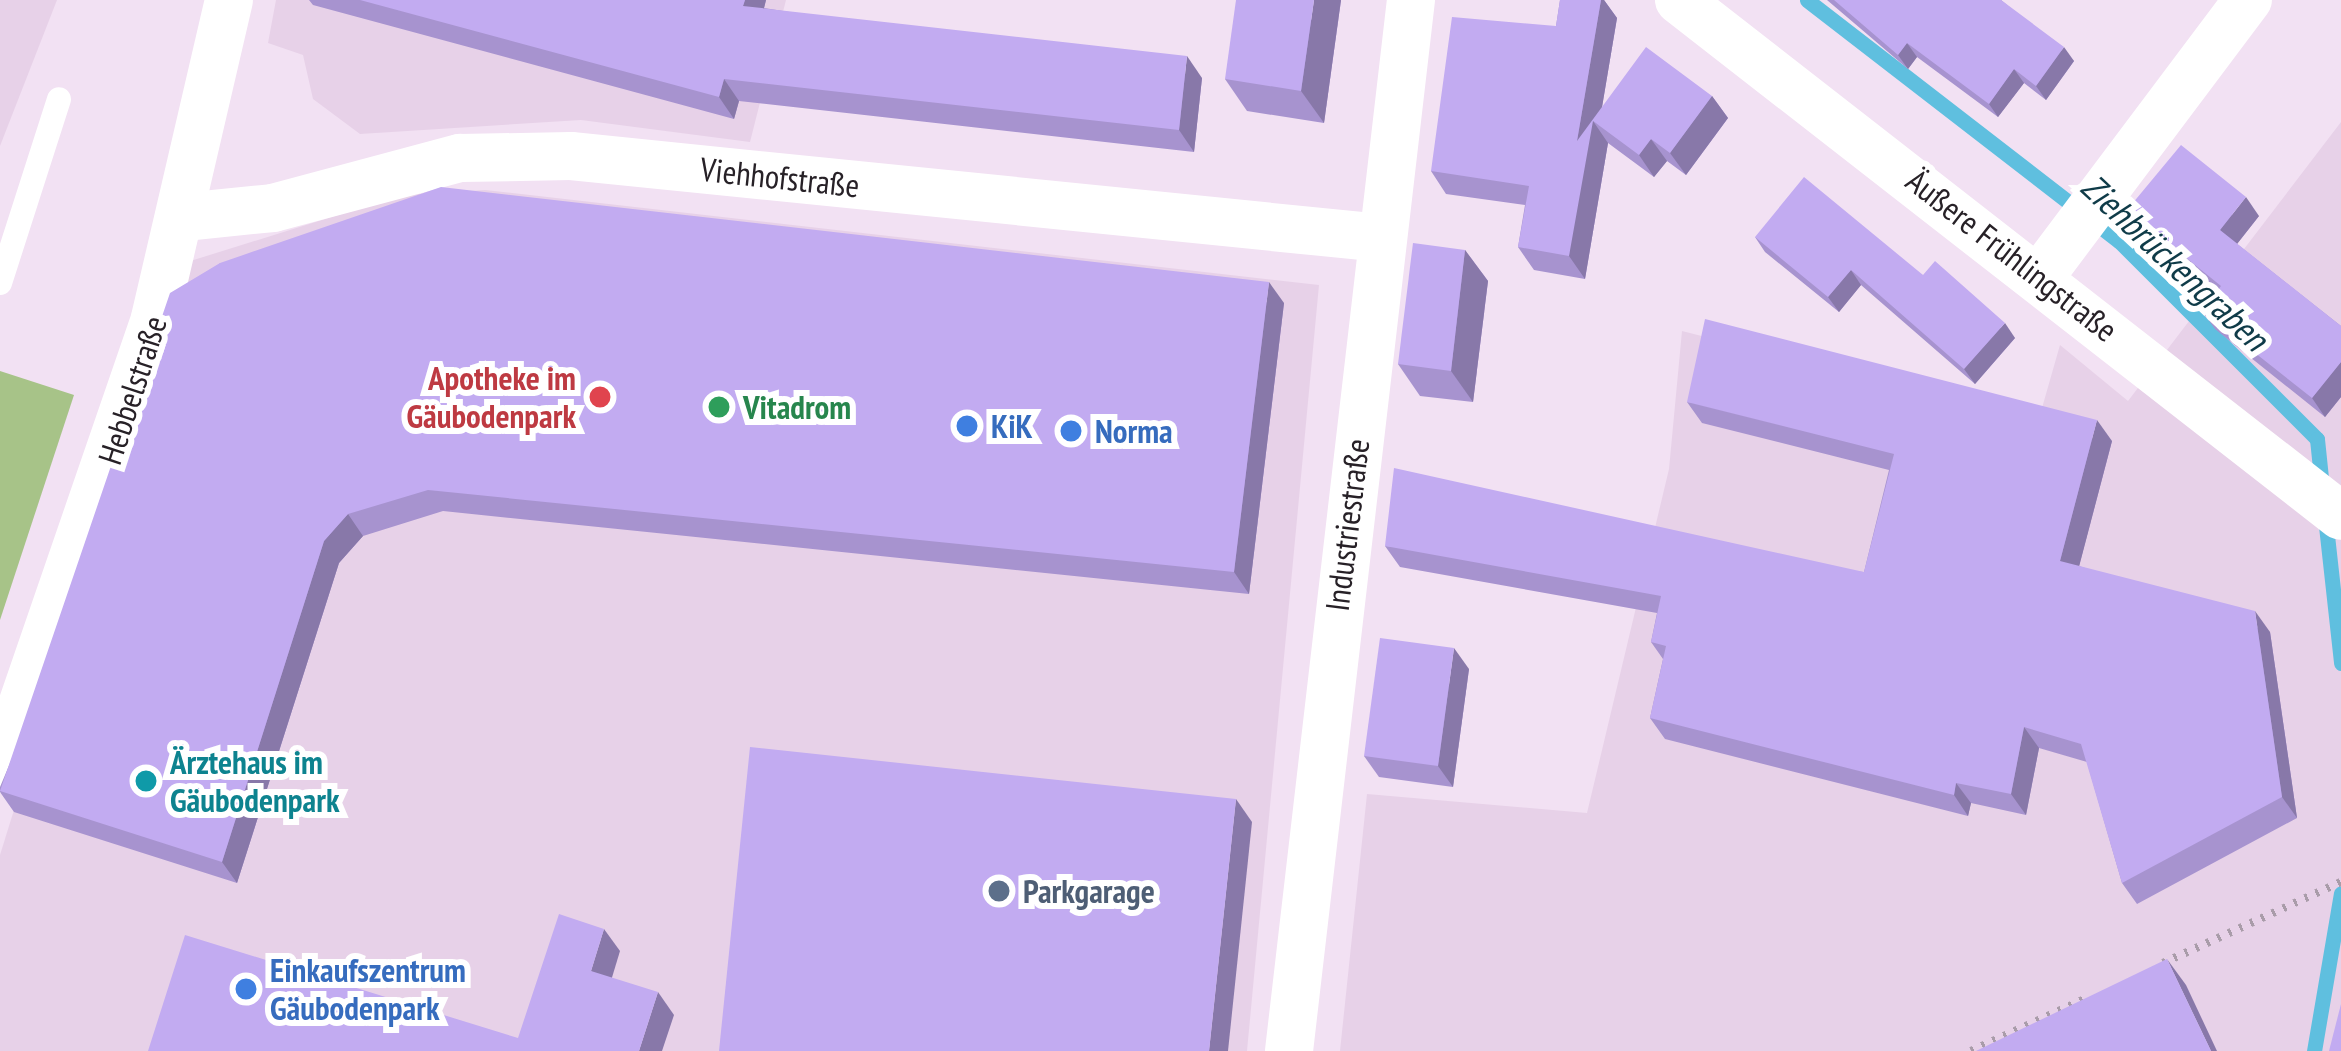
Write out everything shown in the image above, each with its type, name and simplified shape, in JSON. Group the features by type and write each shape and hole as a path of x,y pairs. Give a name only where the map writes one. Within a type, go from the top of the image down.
{"street":[{"name":"Hebbelstraße","path":"0,769 184,217 229,0"},
{"name":"Industriestraße","path":"1289,1051 1411,0"},
{"name":"Äußere Frühlingstraße","path":"1679,0 2042,274 2341,516"},
{"path":"2042,274 2090,217 2248,0"},
{"name":"Viehhofstraße","path":"184,217 273,208 460,158 572,156 1382,238"}],"lane":[{"path":"0,284 59,99"}],"path":[{"path":"2137,975 2341,882"},
{"path":"1971,1051 2095,994"}],"shaded area":[{"path":"0,0 57,0 0,146"},
{"path":"276,0 786,0 750,142 581,120 360,134 313,99 303,55 268,43"},
{"path":"2341,122 2341,1051 1340,1051 1367,794 1587,813 1669,469 1682,331 2038,422 2060,345 2128,401"},
{"path":"485,190 1319,285 1247,1051 0,1051 0,855 184,263 402,195"}],"green space":[{"path":"0,371 74,395 0,620"}],"building":[{"path":"360,0 745,0 743,6 1187,56 1179,130 724,79 719,97"},
{"path":"1236,0 1314,0 1301,91 1225,79"},
{"path":"1560,0 1601,0 1577,141 1646,47 1712,96 1670,153 1651,139 1639,155 1593,121 1569,256 1518,247 1529,186 1431,171 1452,17 1556,26"},
{"path":"1834,0 2001,0 2064,47 2036,86 2014,69 1989,104 1907,43 1898,55"},
{"path":"2181,145 2246,197 2220,230 2341,326 2341,362 2312,398 2202,311 2221,286 2127,210"},
{"path":"1804,177 1923,275 1935,261 2005,323 1964,369 1851,270 1828,297 1755,237"},
{"path":"441,187 1269,282 1234,572 428,490 348,514 324,541 222,862 0,791 170,293 220,263"},
{"path":"1413,243 1465,250 1451,371 1398,364"},
{"path":"1705,319 2097,420 2060,561 2255,611 2282,797 2122,883 2081,744 2024,727 2011,794 1956,783 1954,795 1650,718 1666,646 1651,642 1661,596 1385,546 1394,468 1864,572 1894,454 1687,402"},
{"path":"1380,638 1454,648 1438,766 1364,756"},
{"name":"Parkgarage","path":"750,747 1236,799 1209,1051 719,1051"},
{"path":"559,914 604,929 591,971 658,992 639,1051 148,1051 185,935 518,1038"},
{"path":"2167,959 2211,1051 1976,1051"},
{"path":"2341,1004 2341,1051 2329,1051"}],"waterway":[{"name":"Ziehbrückengraben","path":"1807,0 2119,241 2317,439 2322,487"},
{"name":"Ziehbrückengraben","path":"2325,517 2341,663"},
{"name":"Ziehbrückengraben","path":"2314,1051 2341,893"}],"place":[{"name":"Apotheke im Gäubodenpark","path":"600,397"},
{"name":"Vitadrom","path":"719,407"},
{"name":"KiK","path":"967,426"},
{"name":"Norma","path":"1071,431"},
{"name":"Ärztehaus im Gäubodenpark","path":"146,781"},
{"name":"Parkgarage","path":"999,891"},
{"name":"Einkaufszentrum Gäubodenpark","path":"246,989"}]}
